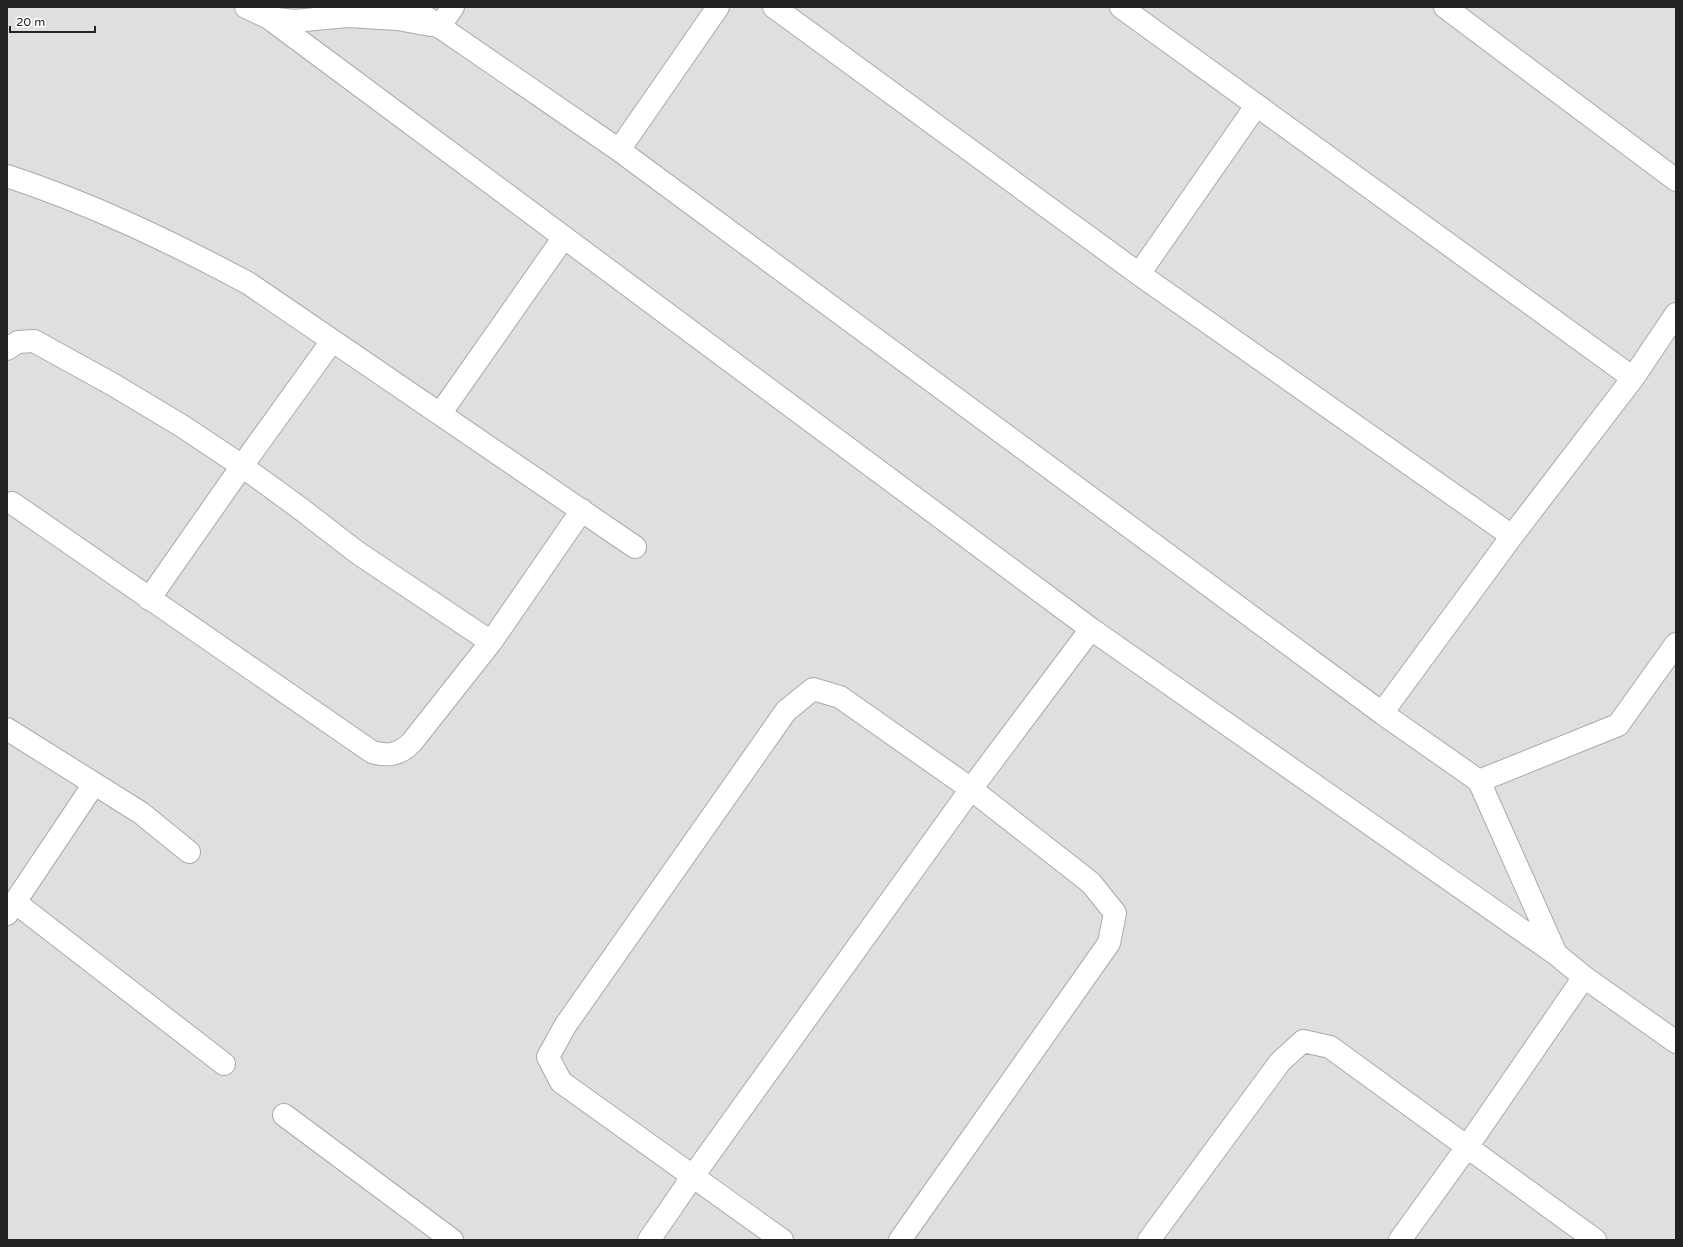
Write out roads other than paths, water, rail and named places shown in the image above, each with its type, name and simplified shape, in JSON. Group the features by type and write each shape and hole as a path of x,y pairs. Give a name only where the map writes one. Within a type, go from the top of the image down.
{"street":[{"path":"246,7 269,18 1090,628 1556,954 1584,977 1676,1042"},
{"path":"411,7 619,150 1382,713 1479,781 1556,954"},
{"path":"439,27 453,7"},
{"path":"619,150 718,7"},
{"path":"774,7 1139,274 1512,536"},
{"path":"1121,7 1633,378"},
{"path":"1445,7 1676,180"},
{"path":"269,18 294,21 348,16 398,18 439,27"},
{"path":"1139,274 1256,106"},
{"path":"7,176 44,188 115,216 182,248 248,283 635,547"},
{"path":"440,414 564,237"},
{"path":"1382,713 1512,536 1633,378 1676,314"},
{"path":"7,349 14,344 26,341 34,341 42,344 144,403 242,466 358,553 492,642"},
{"path":"149,599 332,341"},
{"path":"12,503 372,752 380,754 395,754 405,749 492,642 582,510"},
{"path":"649,1240 693,1176 971,789 1090,628"},
{"path":"1479,781 1618,725 1676,644"},
{"path":"782,1240 561,1082 548,1057 565,1026 786,712 813,689 840,697 971,789 1091,883 1115,913 1109,943 900,1240"},
{"path":"7,729 141,813 189,852"},
{"path":"94,784 11,908 224,1064"},
{"path":"1400,1240 1467,1147 1584,977"},
{"path":"1149,1240 1280,1062 1303,1041 1330,1047 1595,1240"},
{"path":"284,1115 452,1240"}]}
